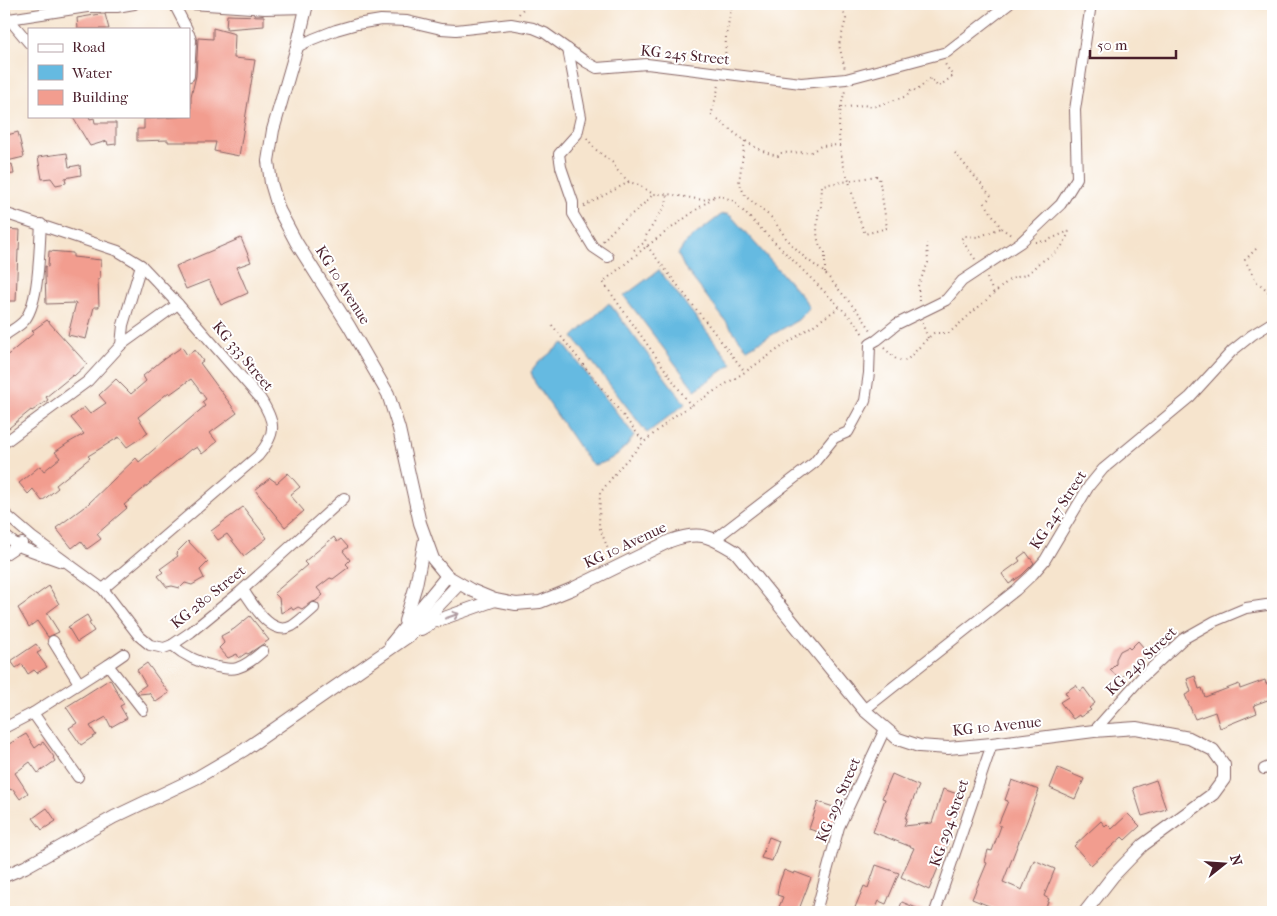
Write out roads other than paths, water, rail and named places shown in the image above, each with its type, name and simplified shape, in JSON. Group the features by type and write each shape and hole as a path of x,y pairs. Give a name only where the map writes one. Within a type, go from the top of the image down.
{"street":[{"path":"6,16 134,4"},
{"path":"174,4 186,28"},
{"path":"192,4 265,9 307,6"},
{"name":"KG 245 Street","path":"297,47 336,30 381,20 407,21 441,29 456,30 511,24 533,28 545,33 597,68 646,64 802,83 846,79 947,52 1008,4"},
{"path":"715,539 814,463 834,438 848,432 866,401 874,342 897,324 946,300 962,281 1021,242 1061,204 1077,178 1075,110 1092,4"},
{"name":"KG 10 Avenue","path":"307,6 297,47 272,130 268,161 271,183 279,210 296,242 349,326 388,394 400,429 425,539 433,559 447,576 470,590 495,600 516,604 540,602 572,589 670,540 686,535 704,536 715,539 736,552 864,710 898,739 919,746 948,748 1136,728 1189,738 1213,750 1224,765 1224,779 1214,794 1144,845 1113,876 1085,912"},
{"path":"6,16 28,42"},
{"path":"190,37 190,58"},
{"path":"568,50 580,117 577,134 559,154 561,168 573,202 573,214 593,247 608,257"},
{"name":"KG 333 Street","path":"4,213 118,251 141,265 178,304 260,398 268,411 271,421 272,432 269,443 258,456 102,589"},
{"path":"4,336 23,322 31,310 35,295 41,224"},
{"path":"121,345 124,325 141,265"},
{"path":"4,443 88,381 121,345 178,304"},
{"name":"KG 247 Street","path":"864,710 976,623 1028,579 1045,560 1080,500 1103,469 1183,403 1232,350 1273,322"},
{"name":"KG 280 Street","path":"4,513 32,537 102,589 139,636 150,645 164,648 191,632 243,590 344,498"},
{"path":"4,555 9,542 23,530"},
{"path":"9,542 32,537"},
{"path":"406,631 425,539"},
{"name":"KG 280 Street","path":"9,542 46,557 68,563"},
{"path":"406,631 447,576"},
{"path":"4,876 25,867 114,817 198,777 236,755 385,652 460,584"},
{"path":"243,590 260,613 272,626 277,628 291,627 314,608"},
{"path":"406,631 495,600"},
{"name":"KG 249 Street","path":"1094,731 1141,678 1183,639 1215,621 1246,608 1273,604"},
{"path":"53,641 80,683"},
{"path":"172,645 190,659 227,669 244,666 264,652"},
{"path":"4,728 33,713 124,654"},
{"path":"108,665 143,710"},
{"path":"33,713 78,777"},
{"name":"KG 292 Street","path":"816,912 839,827 885,729"},
{"name":"KG 294 Street","path":"935,912 992,744"}],"water":[{"path":"727,214 732,217 805,300 809,308 798,320 747,349 684,267 678,254 686,242 721,215"},
{"path":"659,270 732,364 695,390 624,296"},
{"path":"609,303 685,404 647,433 573,337"},
{"path":"563,343 634,435 617,454 600,464 594,465 588,460 535,383 531,372 538,363"}]}
